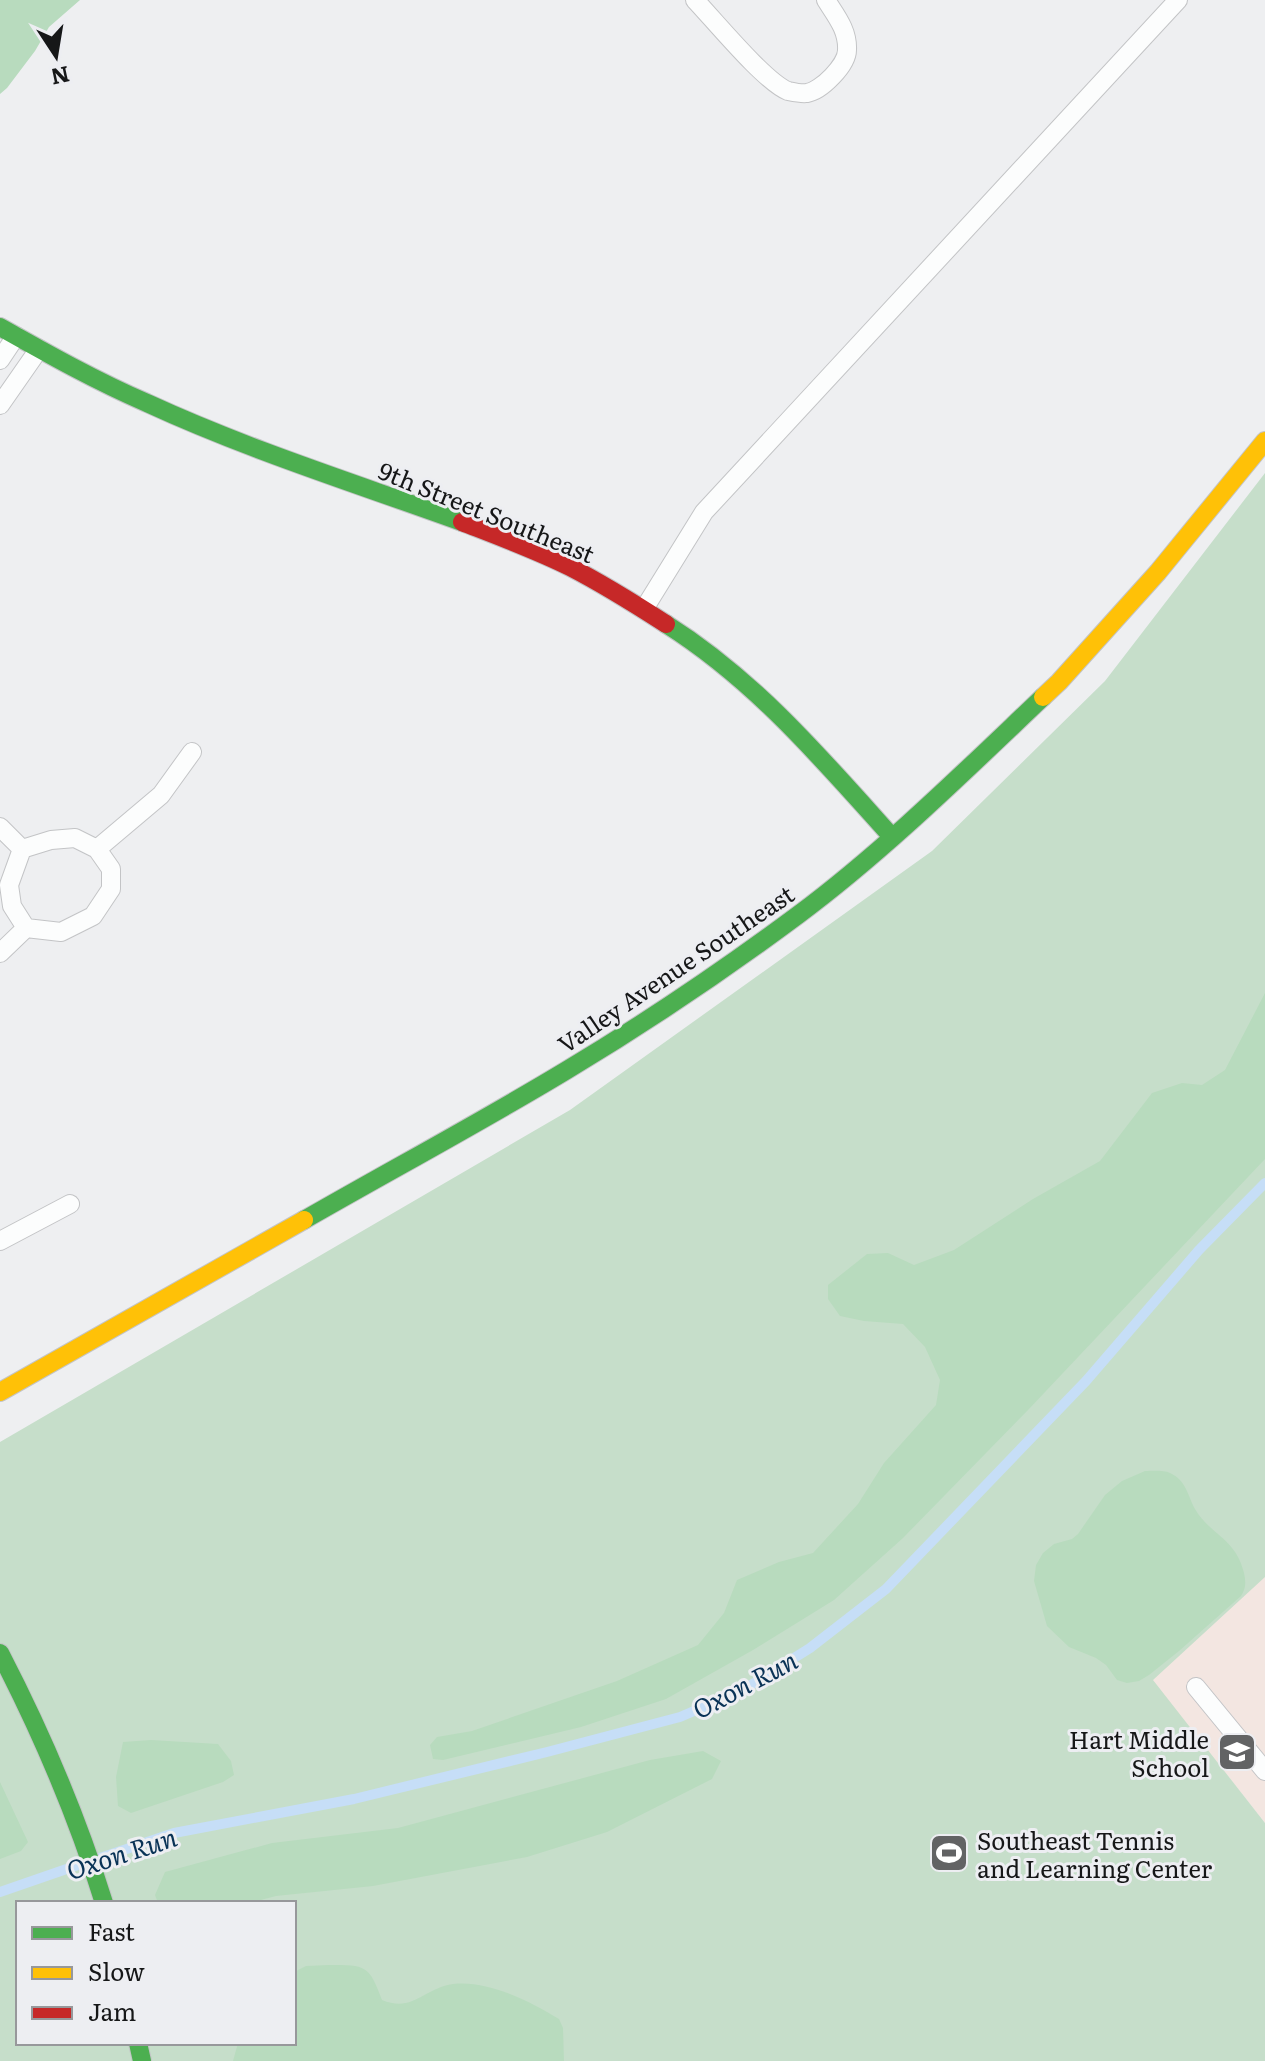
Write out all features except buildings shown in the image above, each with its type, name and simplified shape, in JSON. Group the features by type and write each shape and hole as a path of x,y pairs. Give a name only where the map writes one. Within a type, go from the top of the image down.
{"street":[{"name":"9th Street Southeast","path":"8,332 94,379 207,429 497,535 568,566 644,609 746,683 803,737 892,837"},
{"name":"Valley Avenue Southeast","path":"0,1392 514,1102 671,1005 768,937 892,837 1059,682 1168,562 1265,441"},
{"path":"0,1653 45,1743 80,1827 103,1901"}],"lane":[{"path":"695,0 768,78 787,90 806,94 822,86 842,65 848,52 843,27 826,0"},
{"path":"644,609 704,512 1178,0"},
{"path":"0,360 8,332"},
{"path":"0,405 39,349"},
{"path":"97,849 161,795 192,752"},
{"path":"0,827 22,849"},
{"path":"22,849 51,840 75,838 97,849 111,869 111,889 93,916 61,932 26,928"},
{"path":"22,849 9,885 12,906 26,928"},
{"path":"0,953 26,928"},
{"path":"0,1241 70,1204"},
{"path":"1196,1687 1265,1771"}],"shaded area":[{"name":"Hart Middle School","path":"1265,1576 1265,1823 1152,1680"}],"green space":[{"path":"0,0 80,0 49,27 35,51 0,94"},
{"path":"1265,473 1265,1577 1153,1680 1265,1823 1265,2061 0,2061 0,1442 570,1110 932,851 1105,681"},
{"path":"1265,993 1265,1159 903,1538 834,1600 666,1699 581,1727 443,1760 433,1759 430,1745 437,1737 472,1731 617,1681 698,1645 724,1613 737,1580 779,1562 813,1553 858,1504 884,1463 936,1405 940,1380 925,1347 903,1324 840,1316 828,1299 828,1285 867,1254 888,1253 914,1265 954,1250 1033,1199 1100,1161 1152,1093 1182,1083 1202,1085 1225,1070"},
{"path":"1145,1471 1167,1472 1180,1480 1201,1518 1235,1552 1244,1573 1245,1585 1241,1596 1179,1651 1149,1675 1127,1683 1117,1680 1106,1665 1096,1658 1069,1647 1047,1626 1034,1581 1036,1565 1043,1553 1054,1544 1072,1539 1105,1495 1122,1481"},
{"path":"151,1740 218,1744 231,1761 234,1775 223,1782 131,1813 118,1806 116,1777 123,1742"},
{"path":"703,1751 721,1761 712,1779 607,1832 527,1857 373,1886 276,1896 257,1901 157,1901 155,1895 165,1872 272,1843 398,1828 650,1760"},
{"path":"0,1782 28,1842 21,1851 0,1859"},
{"path":"306,1966 364,1969 382,2000 393,2003 410,2002 453,1984 480,1985 508,1993 559,2019 563,2028 564,2061 233,2061 237,2045 296,2045 296,1971"}],"waterway":[{"name":"Oxon Run","path":"100,1858 174,1833 354,1799 547,1752 680,1717 743,1690 810,1648 886,1589 1086,1381 1199,1250 1265,1183"},
{"name":"Oxon Run","path":"0,1892 81,1864"}],"traffic: fast":[{"path":"0,327 128,395 186,420 462,522"},
{"path":"666,624 758,695 892,837"},
{"path":"304,1220 567,1070 742,956 862,864 1043,697"},
{"path":"0,1653 58,1776 103,1901"},
{"path":"138,2045 142,2061"}],"traffic: slow":[{"path":"1043,697 1158,572 1265,441"},
{"path":"0,1392 304,1220"}],"traffic: jam":[{"path":"462,522 570,567 666,624"}],"place":[{"name":"Hart Middle School","path":"1237,1752"},
{"name":"Southeast Tennis and Learning Center","path":"949,1853"}]}
